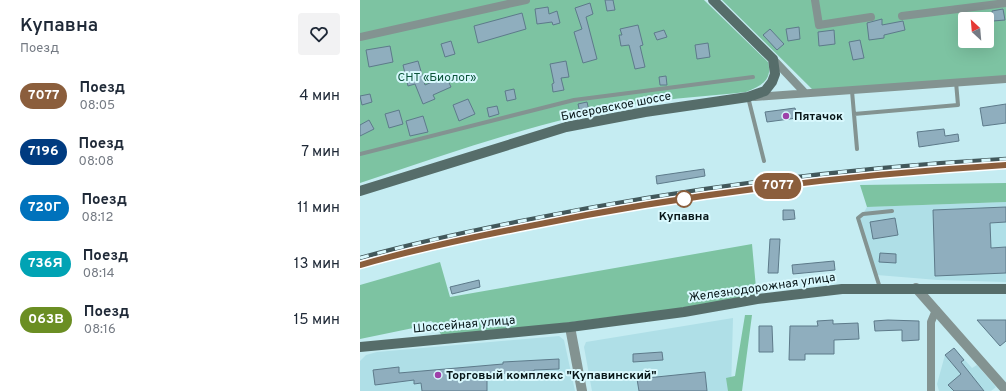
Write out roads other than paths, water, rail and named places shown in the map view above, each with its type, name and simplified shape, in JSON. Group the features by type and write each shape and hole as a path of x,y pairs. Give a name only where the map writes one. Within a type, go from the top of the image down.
{"main road":[{"path":"713,0 773,59"},
{"name":"Бисеровское шоссе","path":"360,191 566,128 645,112 748,97 765,91 772,82 775,74 773,59"},
{"name":"Железнодорожная улица","path":"570,327 684,312 757,299 842,289 916,288 1006,290"},
{"name":"Шоссейная улица","path":"360,347 570,327"}],"street":[{"path":"360,37 526,0"},
{"path":"815,0 819,25 871,17"},
{"path":"902,16 1006,3"},
{"path":"773,59 805,93"},
{"path":"748,97 852,91 1006,79"},
{"path":"916,288 1006,390"},
{"path":"931,391 930,322 936,310"},
{"path":"570,327 582,391"}],"lane":[{"path":"360,154 574,100 752,77"},
{"path":"854,114 958,104 956,82"},
{"path":"852,91 857,149"},
{"path":"748,97 764,161"},
{"path":"880,288 858,218 863,214 892,211"}],"railway":[{"path":"360,258 422,242 506,224 646,198 825,174 1006,159"},
{"path":"360,265 520,228 580,216 701,196 884,174 1006,165"}],"train":[{"name":"7077","path":"360,265 427,248 548,222 624,208 751,189 941,169 1006,165"}],"place":[{"name":"Пятачок","path":"786,116"},
{"name":"Купавна","path":"684,199"},
{"name":"Торговый комплекс \"Купавинский\"","path":"438,375"}],"park label":[{"name":"СНТ «Биолог»","path":"437,77"}]}
